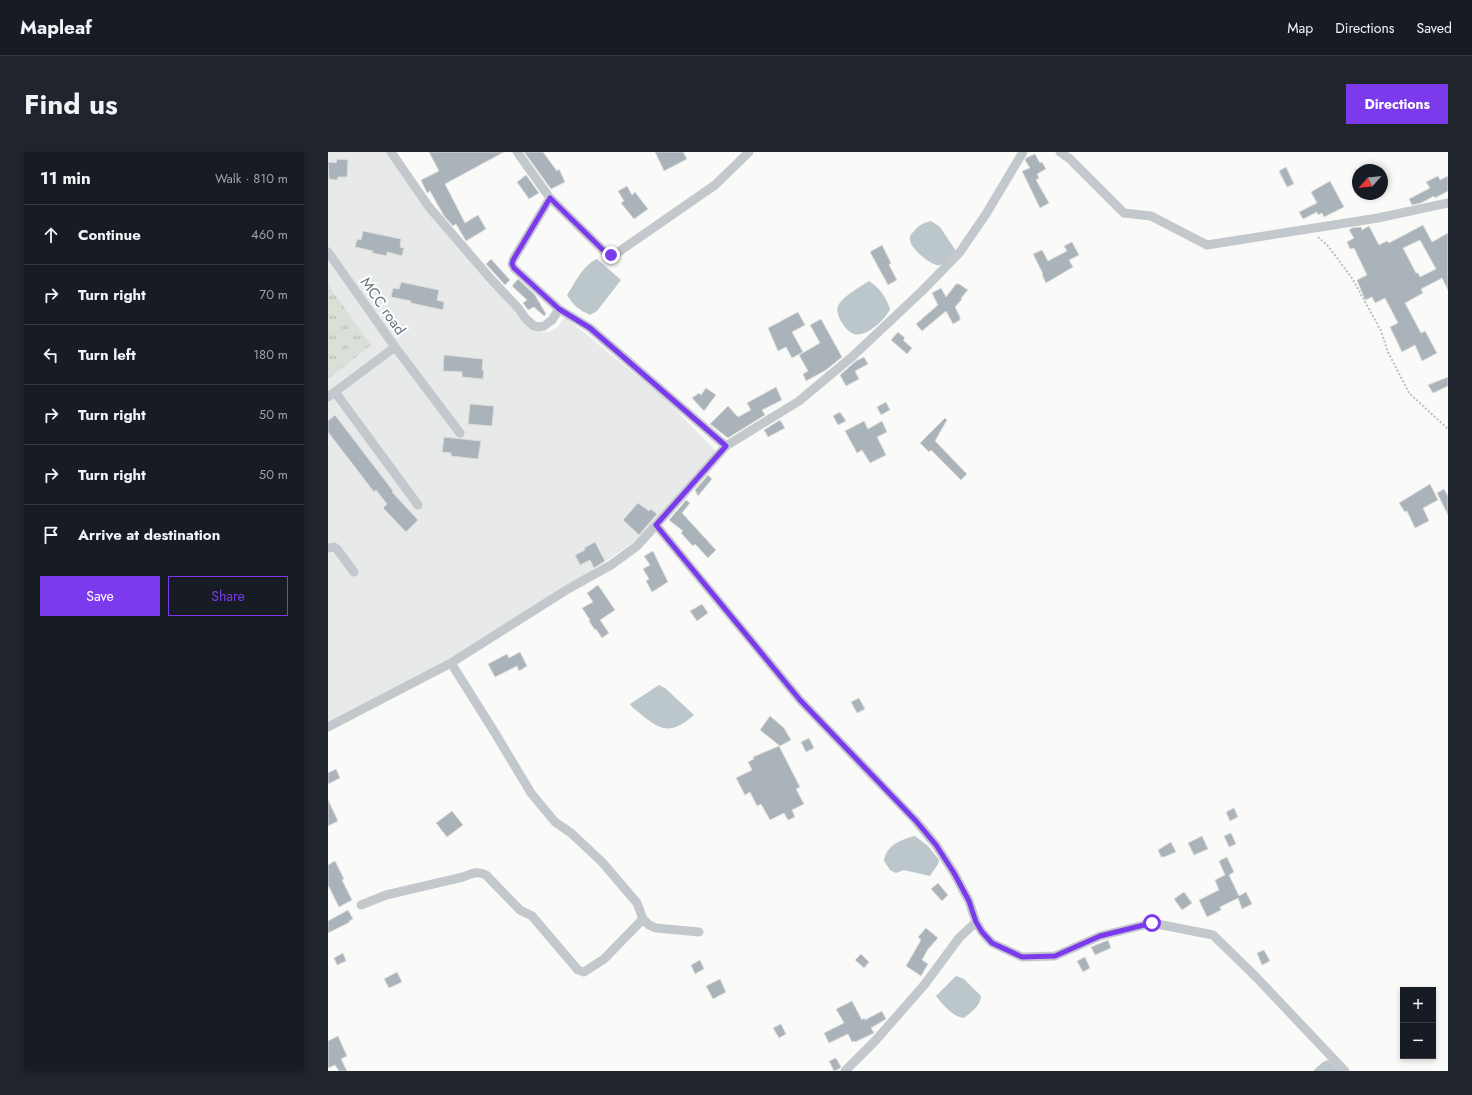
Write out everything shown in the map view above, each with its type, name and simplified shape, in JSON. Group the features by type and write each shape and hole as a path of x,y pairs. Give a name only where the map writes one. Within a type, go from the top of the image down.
{"street":[{"path":"391,152 429,207 490,278 519,309 526,320 534,326 544,326 552,320 559,309"},
{"path":"517,152 550,198 605,252 611,255 617,253 715,185 749,152"},
{"path":"328,727 451,663 568,589 611,565 637,546 726,446 799,401 853,356 922,291 960,252 986,214 1023,152"},
{"path":"1060,152 1070,159 1124,213 1151,216 1207,245 1378,218 1448,203"},
{"path":"550,198 513,260 512,264 514,268 559,309 590,328 726,446"},
{"name":"MCC road","path":"328,252 395,347 331,394"},
{"path":"395,347 460,433"},
{"path":"331,394 418,505"},
{"path":"656,525 800,700 916,821 936,845 954,873 969,901 976,922 982,932 992,943 1022,957 1055,956 1100,936 1152,923 1212,935 1256,976 1345,1071"},
{"path":"328,548 334,547 337,549 354,572"},
{"path":"451,663 495,733 530,793 555,822 571,833 602,862 637,903 643,919 649,925 656,928 699,932"},
{"path":"361,905 386,895 463,877 473,873 482,873 486,875 520,910 532,916 578,970 584,972 604,959 643,919"},
{"path":"845,1071 875,1041 925,984 959,938 976,922"}],"path":[{"path":"1309,229 1328,246 1352,278 1381,331 1388,352 1409,393 1448,429"}],"shaded area":[{"path":"328,152 387,152 534,330 549,332 558,327 565,317 664,398 717,452 638,539 562,590 468,649 328,723"},
{"path":"931,221 940,227 956,251 947,261 940,265 932,263 917,252 910,240 911,235 918,227"},
{"path":"597,259 621,280 597,311 590,315 577,307 567,295 583,270"},
{"path":"869,281 882,293 890,309 875,327 864,333 854,334 847,329 841,321 838,307 845,297"},
{"path":"659,685 665,688 694,715 676,727 662,728 648,720 632,707 630,704"},
{"path":"915,836 928,846 939,860 930,876 904,870 896,873 890,870 884,861 885,855 891,847 900,841"},
{"path":"956,976 964,979 981,996 981,1000 977,1006 964,1018 952,1013 936,996"},
{"path":"1328,1060 1339,1071 1313,1071 1323,1062"}],"green space":[{"path":"328,285 371,345 328,379"}],"building":[{"path":"429,152 504,152 445,184 465,223 478,215 486,229 466,241 456,224 453,226 444,216 430,191 427,193 421,180 439,171"},
{"path":"524,152 543,152 557,171 559,169 565,182 551,189"},
{"path":"655,152 683,152 687,159 664,171"},
{"path":"1035,154 1040,163 1042,162 1046,169 1037,174 1039,178 1036,180 1049,203 1040,208 1022,171 1030,168 1025,160 1026,158"},
{"path":"337,159 348,160 347,177 338,177 337,180 329,179 328,162 336,163"},
{"path":"1286,167 1294,184 1287,187 1279,171"},
{"path":"526,175 539,193 529,199 517,182"},
{"path":"1438,176 1440,180 1448,176 1448,191 1435,198 1434,196 1421,203 1412,205 1409,199 1430,188 1426,182"},
{"path":"1330,181 1344,207 1324,217 1322,213 1318,215 1317,212 1303,219 1299,212 1317,203 1311,192"},
{"path":"627,186 632,195 635,192 648,209 634,219 621,203 624,201 618,191"},
{"path":"1423,225 1432,242 1448,233 1448,290 1442,278 1421,289 1423,293 1405,303 1421,333 1425,331 1437,353 1422,361 1415,345 1402,352 1390,327 1398,323 1385,298 1375,303 1372,297 1365,300 1357,280 1367,275 1354,248 1350,249 1347,242 1354,238 1349,230 1352,228 1361,227 1362,230 1369,226 1379,245 1387,241 1389,243","holes":["1420,240 1436,269 1420,277 1418,273 1416,273 1403,248"]},
{"path":"363,231 401,239 400,247 404,248 402,256 387,252 387,256 355,247 357,239 361,240"},
{"path":"1072,242 1079,255 1069,260 1073,267 1046,283 1033,254 1042,250 1048,261 1067,251 1064,246"},
{"path":"882,245 891,263 889,265 897,280 888,285 870,252"},
{"path":"491,259 510,280 505,285 486,264"},
{"path":"518,279 535,295 546,314 544,316 534,307 528,310 523,303 527,300 512,286"},
{"path":"401,282 439,290 437,300 444,302 443,310 391,297 393,288 399,289"},
{"path":"956,284 959,284 968,290 955,307 960,320 953,324 946,311 922,331 916,324 938,305 932,293 941,288 946,297"},
{"path":"798,312 805,325 792,332 803,352 792,358 786,347 778,351 768,328"},
{"path":"821,319 842,357 826,370 806,381 803,374 808,371 799,355 820,343 810,325"},
{"path":"898,332 905,338 903,340 912,348 907,354 891,340"},
{"path":"444,355 483,359 483,379 462,377 462,372 443,371"},
{"path":"864,357 868,364 855,371 859,379 846,386 840,375 856,361"},
{"path":"1448,377 1448,386 1433,393 1428,385"},
{"path":"776,387 782,400 762,410 765,415 728,438 710,424 728,406 738,417 751,410 747,403"},
{"path":"706,388 716,395 704,411 692,398 699,393 701,395"},
{"path":"886,402 890,410 881,415 877,407"},
{"path":"470,404 494,406 492,426 468,424"},
{"path":"840,412 846,421 838,425 833,416"},
{"path":"335,415 393,491 392,492 418,520 406,532 383,508 387,504 376,490 374,492 328,432 328,421"},
{"path":"945,418 947,420 935,441 967,474 961,480 931,450 929,452 920,443"},
{"path":"780,420 785,428 768,437 764,430"},
{"path":"864,421 868,429 882,421 887,432 877,437 886,455 870,463 862,450 857,453 845,431"},
{"path":"444,437 481,441 478,459 451,456 451,453 442,452"},
{"path":"708,475 712,479 698,496 695,490"},
{"path":"1430,484 1438,500 1423,508 1429,521 1415,528 1407,511 1405,512 1399,503"},
{"path":"1444,489 1448,496 1448,515 1437,493"},
{"path":"686,500 690,503 682,513 716,550 708,558 695,544 693,546 681,533 683,531 669,520"},
{"path":"638,503 649,511 651,509 657,514 639,535 623,520"},
{"path":"595,542 605,561 594,568 590,560 580,565 575,555 585,550 584,548"},
{"path":"653,551 668,582 652,592 646,581 649,579 643,569 650,565 644,556"},
{"path":"598,585 615,610 600,620 609,633 602,638 589,621 590,620 582,608 593,602 587,593"},
{"path":"702,604 708,613 697,621 690,611"},
{"path":"520,652 527,666 519,671 517,666 495,677 488,664 507,654 509,658"},
{"path":"859,698 865,709 857,713 851,702"},
{"path":"770,716 784,728 791,740 780,746 760,730"},
{"path":"809,738 814,748 806,752 801,742"},
{"path":"779,746 800,787 796,789 804,804 792,810 795,817 788,820 784,813 770,820 761,804 757,806 750,792 745,795 736,778 752,770 748,762 754,759 753,757"},
{"path":"336,769 340,778 328,784 328,773"},
{"path":"328,800 338,821 328,826"},
{"path":"1234,808 1238,817 1230,821 1226,812"},
{"path":"452,811 463,825 447,837 436,823"},
{"path":"1231,833 1236,844 1229,847 1224,836"},
{"path":"1202,836 1208,849 1194,855 1188,843"},
{"path":"1171,842 1176,852 1161,857 1158,850"},
{"path":"1227,857 1234,872 1229,875 1239,896 1246,892 1252,904 1242,909 1238,898 1220,907 1221,910 1207,917 1199,900 1219,890 1215,880 1225,875 1219,861"},
{"path":"335,861 352,900 339,907 328,885 328,865"},
{"path":"938,883 948,895 942,901 931,889"},
{"path":"1184,892 1192,903 1182,910 1174,899"},
{"path":"348,910 353,919 328,933 328,921"},
{"path":"926,928 938,938 928,949 922,960 928,964 921,976 906,966 921,940 918,937"},
{"path":"1108,940 1111,948 1095,955 1091,947"},
{"path":"1264,950 1270,961 1262,965 1257,953"},
{"path":"343,953 346,961 337,965 334,958"},
{"path":"861,954 869,962 864,968 855,960"},
{"path":"1085,957 1090,968 1083,972 1077,961"},
{"path":"700,960 704,969 695,974 691,965"},
{"path":"397,972 402,982 389,988 384,979"},
{"path":"720,979 726,992 713,999 706,986"},
{"path":"852,1001 862,1020 864,1018 865,1020 882,1011 886,1019 871,1028 874,1033 855,1042 852,1042 848,1034 829,1043 824,1033 844,1023 836,1009"},
{"path":"781,1024 786,1034 779,1038 773,1028"},
{"path":"338,1036 347,1056 341,1059 347,1071 339,1071 335,1065 328,1068 328,1041"},
{"path":"836,1058 841,1067 834,1071 829,1061"}],"route":[{"path":"611,255 605,252 550,198 512,264 514,268 559,309 590,328 726,446 656,525 800,700 916,821 936,845 954,873 969,901 976,922 982,932 992,943 1022,957 1055,956 1100,936 1152,923"}]}
